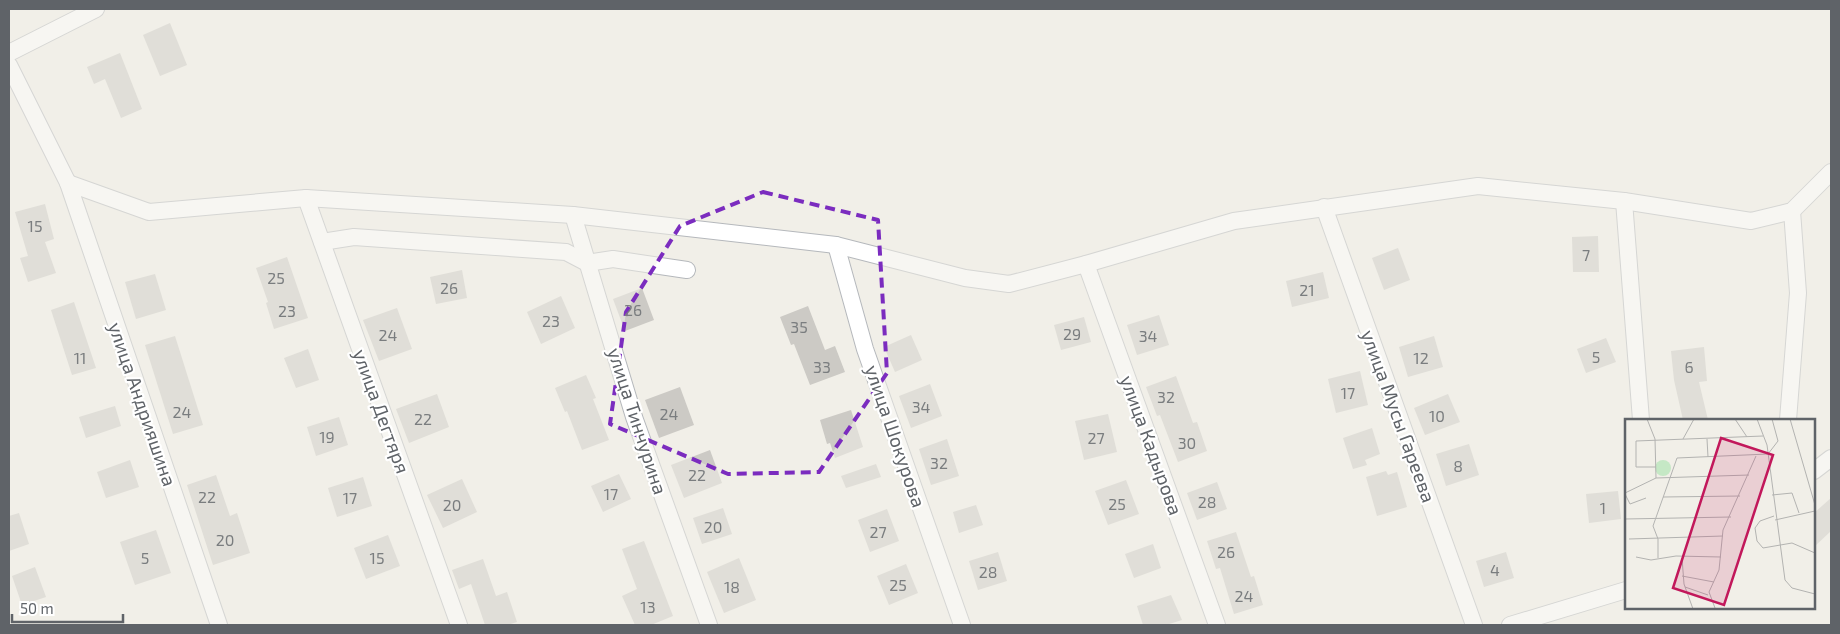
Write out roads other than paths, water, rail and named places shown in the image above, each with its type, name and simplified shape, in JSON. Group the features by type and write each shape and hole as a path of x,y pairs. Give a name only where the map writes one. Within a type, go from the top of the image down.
{"street":[{"path":"9,54 96,9"},
{"name":"улица Андрияшина","path":"9,65 68,183 219,625"},
{"path":"68,183 149,212 306,198 573,215 836,245 965,278 1009,284 1086,264 1234,221 1478,186 1624,201 1751,221 1792,211 1831,172"},
{"name":"улица Дегтяря","path":"306,198 459,625"},
{"path":"1624,201 1641,419"},
{"name":"улица Мусы Гареева","path":"1324,207 1474,625"},
{"path":"1788,419 1798,293 1792,211"},
{"name":"улица Тинчурина","path":"573,215 634,416 709,625"},
{"path":"322,242 354,237 556,251 566,252 587,263 613,258 687,270"},
{"name":"улица Шокурова","path":"836,245 865,349 962,625"},
{"name":"улица Кадырова","path":"1086,264 1217,625"},
{"path":"1815,471 1831,458"},
{"path":"1510,625 1625,590"}]}
